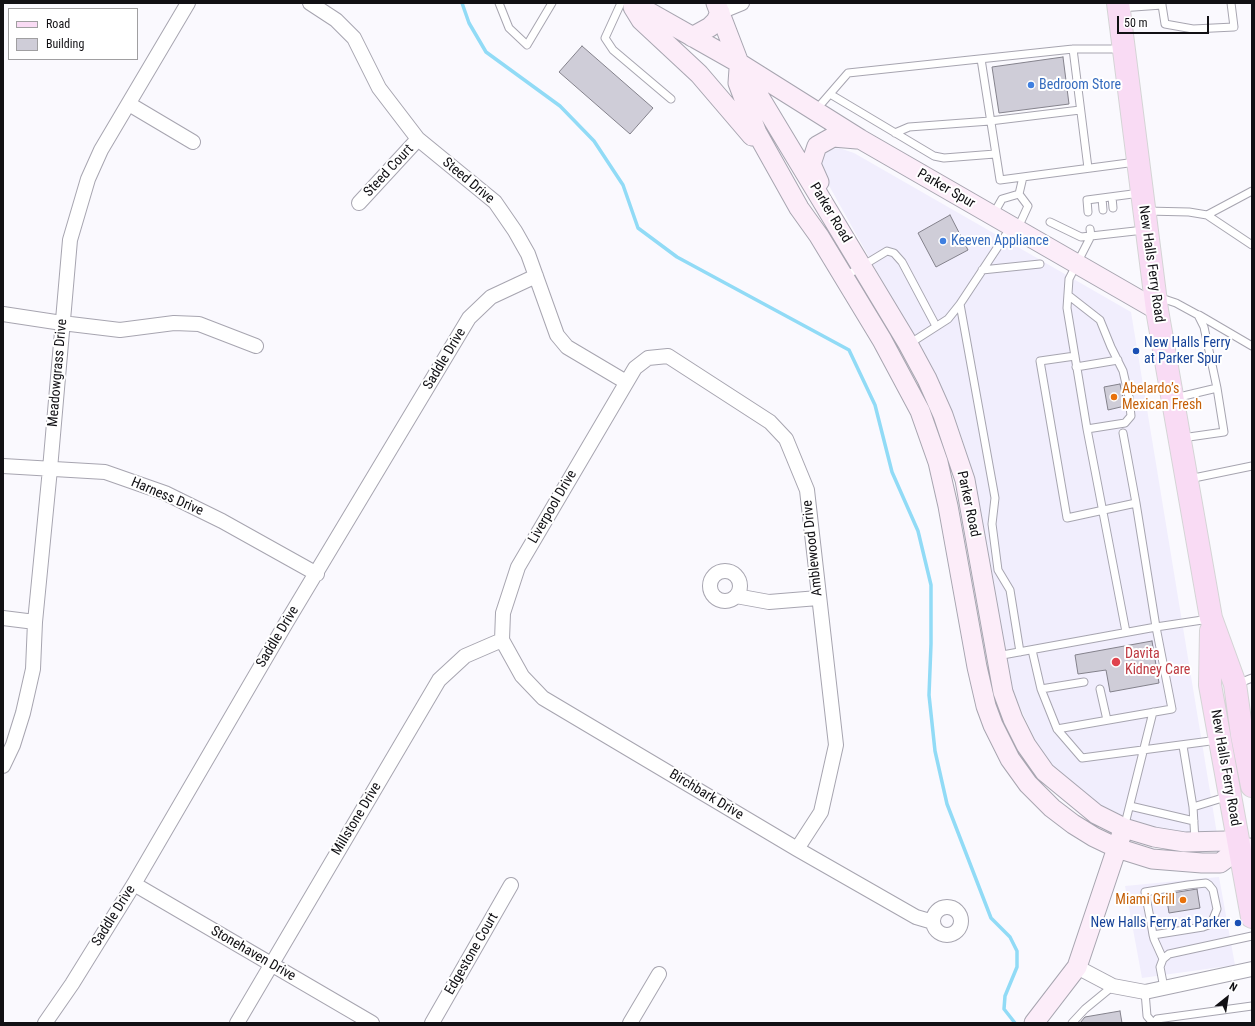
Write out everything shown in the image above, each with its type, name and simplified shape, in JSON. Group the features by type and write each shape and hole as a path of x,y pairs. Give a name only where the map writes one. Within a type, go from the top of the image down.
{"main road":[{"name":"Parker Road","path":"632,3 739,63 908,344 927,379 943,415 965,480 1003,692 1013,719 1026,745 1045,772 1096,814 1124,828 1168,840 1226,841 1245,848"},
{"name":"Parker Road","path":"632,3 641,20 699,74 753,138 780,174"},
{"name":"New Halls Ferry Road","path":"1118,6 1156,303 1211,618 1210,685 1231,795 1245,848 1252,917"},
{"path":"692,37 710,27 716,21 718,8"},
{"path":"718,8 739,63"},
{"name":"Parker Road","path":"739,63 738,83 743,100 757,133 799,208 819,236 844,277 902,376 920,411 938,462 948,506 977,667 986,706 993,725 1010,759 1028,784 1052,808 1083,831 1117,848 1152,859 1202,863 1220,863 1245,848"},
{"name":"Parker Spur","path":"739,63 860,139 992,216 1077,264 1156,303"},
{"path":"849,245 811,164 817,146 833,138 860,139"},
{"name":"New Halls Ferry Road","path":"1211,618 1244,681 1252,786"},
{"path":"1034,1023 1077,967 1124,828"}],"street":[{"name":"Meadowgrass Drive","path":"3,766 13,745 23,713 33,669 35,622 70,240 88,179 101,150 188,3"},
{"name":"Steed Drive","path":"310,3 336,20 354,38 380,88 418,139 495,202 524,248 536,276 557,335 567,347 626,382"},
{"path":"718,8 742,3"},
{"path":"129,104 193,142"},
{"name":"Steed Court","path":"359,203 418,139"},
{"name":"Saddle Drive","path":"45,1023 72,984 134,884 469,318 491,297 536,276"},
{"path":"3,314 62,324 120,330 174,323 199,324 256,346"},
{"name":"Amblewood Drive","path":"626,382 635,368 648,358 668,356 770,422 786,439 806,490 836,745 821,812 797,849"},
{"name":"Liverpool Drive","path":"502,640 503,613 518,567 626,382"},
{"name":"Harness Drive","path":"3,466 105,472 165,493 222,521 317,574"},
{"path":"736,596 769,602 818,598"},
{"path":"3,618 35,622"},
{"name":"Birchbark Drive","path":"502,640 522,676 543,698 797,849 916,917 933,922"},
{"name":"Millstone Drive","path":"237,1023 439,680 465,656 502,640"},
{"name":"Stonehaven Drive","path":"134,884 372,1023"},
{"name":"Edgestone Court","path":"432,1023 511,885"},
{"path":"1077,967 1114,986 1144,992 1252,969"},
{"path":"630,1023 659,974"}],"lane":[{"path":"499,3 508,28 527,45 552,3"},
{"path":"621,3 605,38 613,50 670,98"},
{"path":"1118,6 1162,4 1165,24 1193,29 1234,27 1231,3"},
{"path":"1073,49 1088,168"},
{"path":"815,111 848,73 1073,49 1124,49"},
{"path":"981,60 1000,180 1138,162"},
{"path":"830,94 934,156 944,158 995,154"},
{"path":"895,133 909,127 990,121 1080,110"},
{"path":"1019,194 1023,177"},
{"path":"1207,215 1252,191"},
{"path":"992,216 1002,199 1019,194"},
{"path":"908,344 948,319 960,304 982,270 1014,228 1028,206 1019,194"},
{"path":"1112,197 1113,208"},
{"path":"1088,212 1087,200 1112,197 1144,211 1189,212 1207,215 1252,245"},
{"path":"1102,198 1104,210"},
{"path":"1050,222 1081,237 1091,232 1116,230 1144,211"},
{"path":"1091,232 1069,279 1067,308 1087,429 1126,632"},
{"path":"844,277 887,251 894,253 902,262 936,326"},
{"path":"982,270 1040,264"},
{"path":"1068,295 1100,320 1124,371 1132,416 1125,423 1087,429"},
{"path":"1156,303 1176,303 1252,346"},
{"path":"960,304 995,498 992,524 998,570 1010,590 1020,652"},
{"path":"1179,438 1224,432 1217,388 1204,327 1198,315"},
{"path":"1075,356 1040,361 1068,518 1136,503"},
{"path":"1076,367 1118,360"},
{"path":"1172,398 1217,388"},
{"path":"1057,729 1172,709 1156,627 1123,433"},
{"path":"1187,479 1252,466"},
{"path":"997,656 1211,618"},
{"path":"1032,650 1041,689 1057,729 1082,758 1220,740"},
{"path":"1041,689 1084,682"},
{"path":"1100,689 1107,720"},
{"path":"1124,828 1153,712"},
{"path":"1182,746 1194,821 1195,841"},
{"path":"1192,807 1231,795"},
{"path":"1130,806 1194,821"},
{"path":"1153,935 1203,927 1211,924 1217,909 1213,890 1206,883 1145,892 1153,935 1163,959"},
{"path":"1164,988 1160,967 1163,959 1168,954 1252,936"},
{"path":"1072,1023 1085,1009 1114,986"},
{"path":"1144,992 1148,1016 1154,1023 1157,1019 1252,1006"}],"shaded area":[{"path":"839,148 854,153 1131,312 1217,834 1196,837 1162,831 1108,812 1052,770 1039,749 1014,694 1008,671 973,474 959,430 938,381 827,182 822,168 822,158 829,149"},
{"path":"1219,877 1235,965 1142,978 1125,886"}],"building":[{"path":"582,46 653,108 630,134 559,72"},
{"name":"Bedroom Store","path":"1063,57 1069,104 999,113 992,67"},
{"name":"Keeven Appliance","path":"950,215 968,250 936,267 918,233"},
{"name":"Abelardo’s Mexican Fresh","path":"1120,384 1125,406 1108,410 1104,387"},
{"name":"Davita Kidney Care","path":"1152,641 1159,683 1110,692 1106,670 1078,674 1075,655"},
{"name":"Miami Grill","path":"1197,889 1200,908 1169,913 1166,894"},
{"path":"1120,1011 1122,1023 1080,1023 1085,1017"}],"waterway":[{"path":"462,3 469,23 486,52 560,106 594,141 623,185 638,228 677,257 849,350 875,405 892,472 918,531 931,585 929,695 935,751 947,804 991,918 1010,937 1017,951 1017,967 1005,996 1004,1009 1015,1023"}],"place":[{"name":"Bedroom Store","path":"1031,85"},
{"name":"Keeven Appliance","path":"943,241"},
{"name":"New Halls Ferry at Parker Spur","path":"1136,351"},
{"name":"Abelardo’s Mexican Fresh","path":"1114,397"},
{"name":"Davita Kidney Care","path":"1116,662"},
{"name":"Miami Grill","path":"1183,900"},
{"name":"New Halls Ferry at Parker","path":"1238,923"}]}
